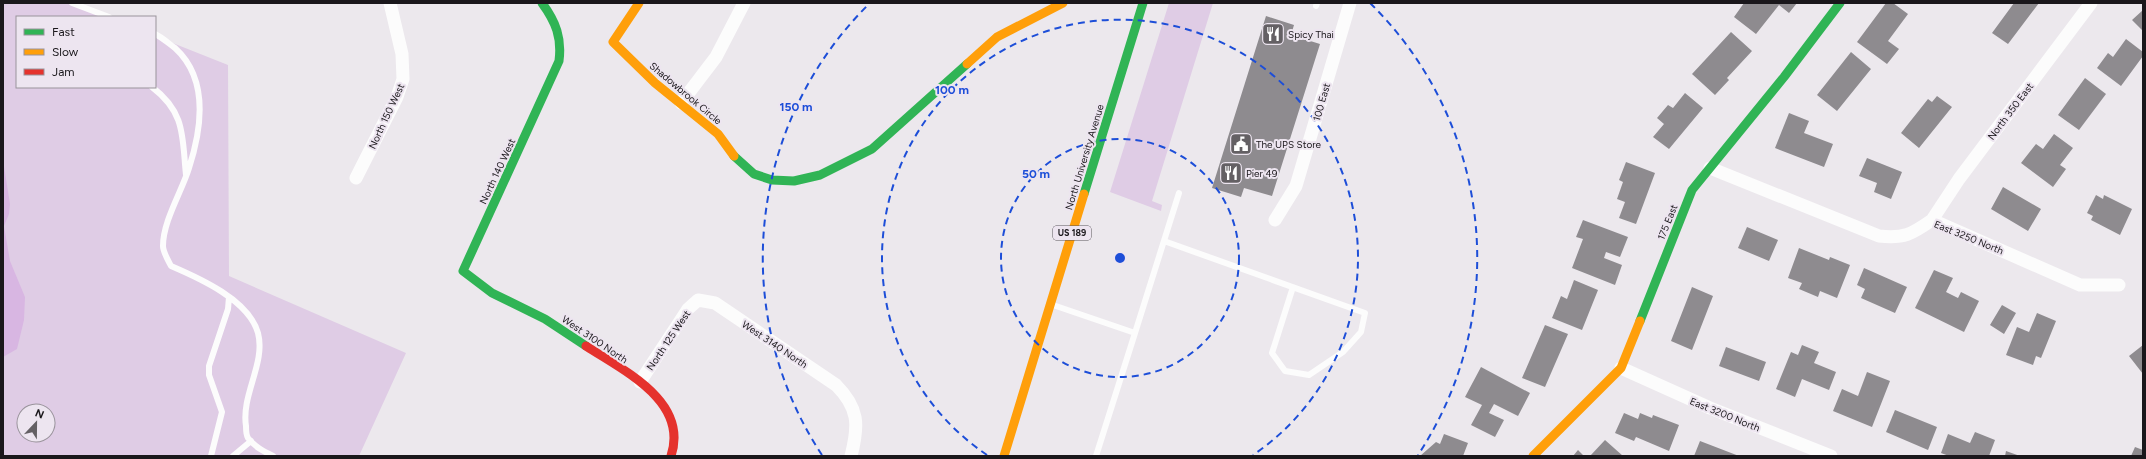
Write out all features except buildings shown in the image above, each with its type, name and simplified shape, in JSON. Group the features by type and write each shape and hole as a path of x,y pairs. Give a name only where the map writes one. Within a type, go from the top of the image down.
{"main road":[{"name":"North 140 West","path":"463,271 559,61 562,43 554,18 542,3"},
{"name":"Shadowbrook Circle","path":"639,3 613,42 655,83 718,134 738,160 754,174 772,180 794,181 820,175 872,148 997,38 1063,3"},
{"name":"North University Avenue","path":"1004,456 1143,3"},
{"name":"175 East","path":"1533,456 1621,368 1692,190 1784,77 1840,3"},
{"name":"West 3100 North","path":"463,271 492,293 545,318 640,382 661,400 673,422 674,447 671,456"}],"street":[{"name":"North 150 West","path":"356,178 397,97 403,79 402,54 390,3"},
{"path":"681,103 716,56 744,3"},
{"name":"100 East","path":"1275,220 1296,186 1350,3"},
{"name":"North 350 East","path":"1932,220 1958,179 2091,3"},
{"name":"East 3250 North","path":"1710,168 1879,236 1896,238 1912,234 1932,220 2080,285 2120,285"},
{"name":"North 125 West","path":"640,382 688,309 698,300"},
{"name":"West 3140 North","path":"698,300 715,304 836,385 847,396 856,418 856,438 851,456"},
{"name":"East 3200 North","path":"1621,368 1710,408 1831,456"}],"lane":[{"path":"72,3 106,16"},
{"path":"156,34 162,37 185,58 192,69 197,82 201,105 197,131 186,176 164,234 163,247 171,266 219,288 243,310 258,333 259,350 244,413 247,436 255,446 273,456"},
{"path":"153,88 168,102 180,122 183,138 186,176"},
{"path":"1096,456 1179,192"},
{"path":"1164,241 1293,287 1365,313 1361,332 1342,352 1309,375 1285,371 1272,353 1293,287"},
{"path":"211,456 222,412 209,375 209,366 228,309 229,297"},
{"path":"1050,304 1135,333"},
{"path":"233,456 251,441"}],"shaded area":[{"path":"3,3 69,3 102,16 16,16 16,88 156,88 156,36 228,65 229,276 406,353 359,456 3,456"},
{"path":"1169,3 1213,3 1152,201 1162,205 1161,211 1110,192"},
{"path":"3,160 10,204 9,214 4,226 10,261 25,297 24,320 17,349 3,357"}],"traffic: fast":[{"path":"542,3 557,30 560,45 559,61 463,271 492,293 545,319 586,346"},
{"path":"1084,194 1143,3"},
{"path":"1640,321 1692,190 1784,77 1840,3"},
{"path":"734,156 754,174 772,180 794,181 820,175 872,149 967,64"}],"traffic: slow":[{"path":"639,3 613,42 655,83 718,134 734,156"},
{"path":"967,64 997,37 1063,3"},
{"path":"1004,456 1084,194"},
{"path":"1533,456 1621,368 1640,321"}],"traffic: jam":[{"path":"586,346 634,377 650,390 662,404 671,419 674,437 671,456"}],"place":[{"name":"Spicy Thai","path":"1273,34"},
{"name":"The UPS Store","path":"1241,144"},
{"name":"Pier 49","path":"1231,173"}]}
